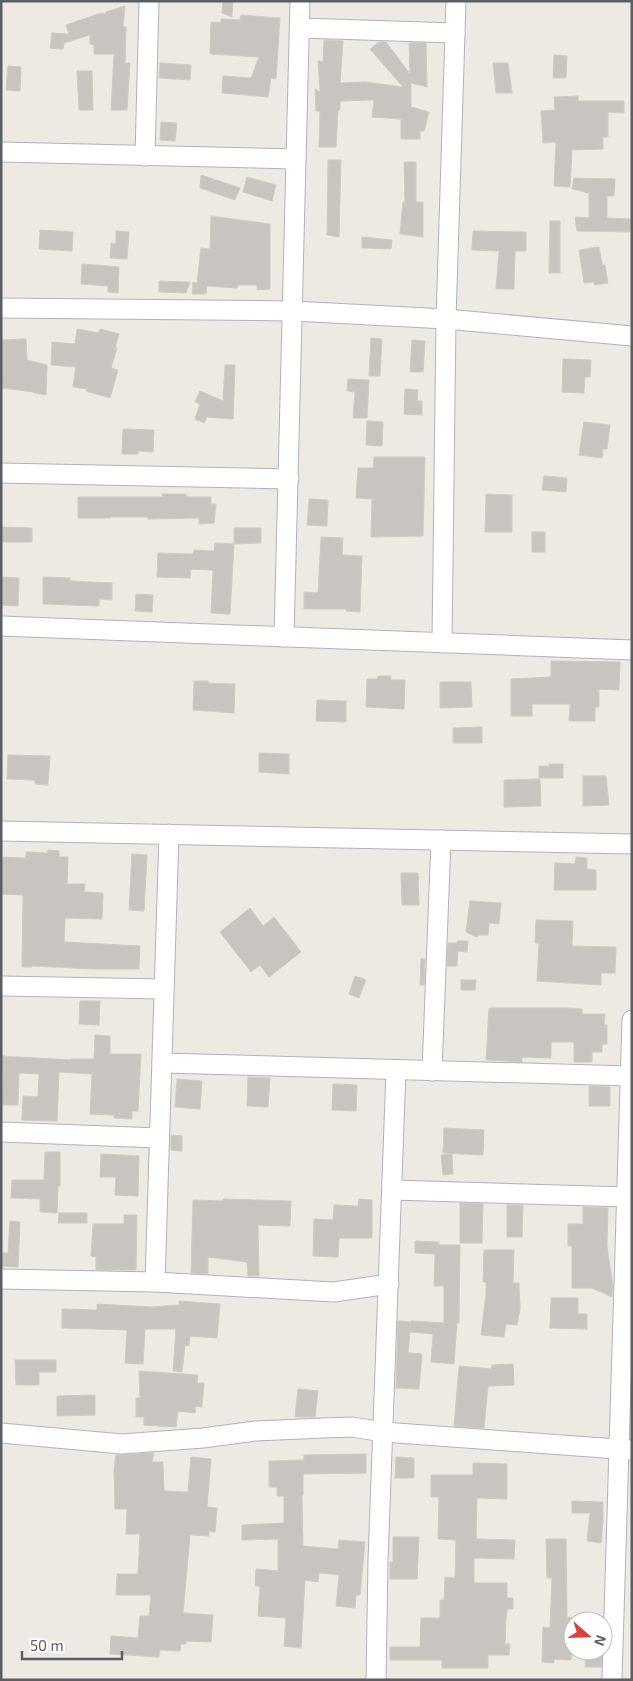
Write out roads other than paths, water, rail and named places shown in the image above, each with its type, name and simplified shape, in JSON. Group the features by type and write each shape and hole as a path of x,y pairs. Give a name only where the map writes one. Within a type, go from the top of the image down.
{"street":[{"path":"146,156 149,1"},
{"path":"284,637 300,1"},
{"path":"442,643 446,319 456,1"},
{"path":"300,28 455,33"},
{"path":"1,152 296,159"},
{"path":"1,308 293,311 446,319 632,336"},
{"path":"1,473 289,478"},
{"path":"1,626 632,650"},
{"path":"1,831 632,844"},
{"path":"155,1282 169,834"},
{"path":"432,1071 441,840"},
{"path":"1,986 164,989"},
{"path":"612,1680 625,1450 628,1298 626,1197 632,1020"},
{"path":"162,1063 630,1076"},
{"path":"376,1680 378,1561 396,1070"},
{"path":"1,1132 159,1138"},
{"path":"392,1190 626,1197"},
{"path":"1,1279 155,1282 334,1292 389,1284"},
{"path":"1,1433 122,1444 203,1438 256,1431 352,1427 383,1432 625,1450"}]}
